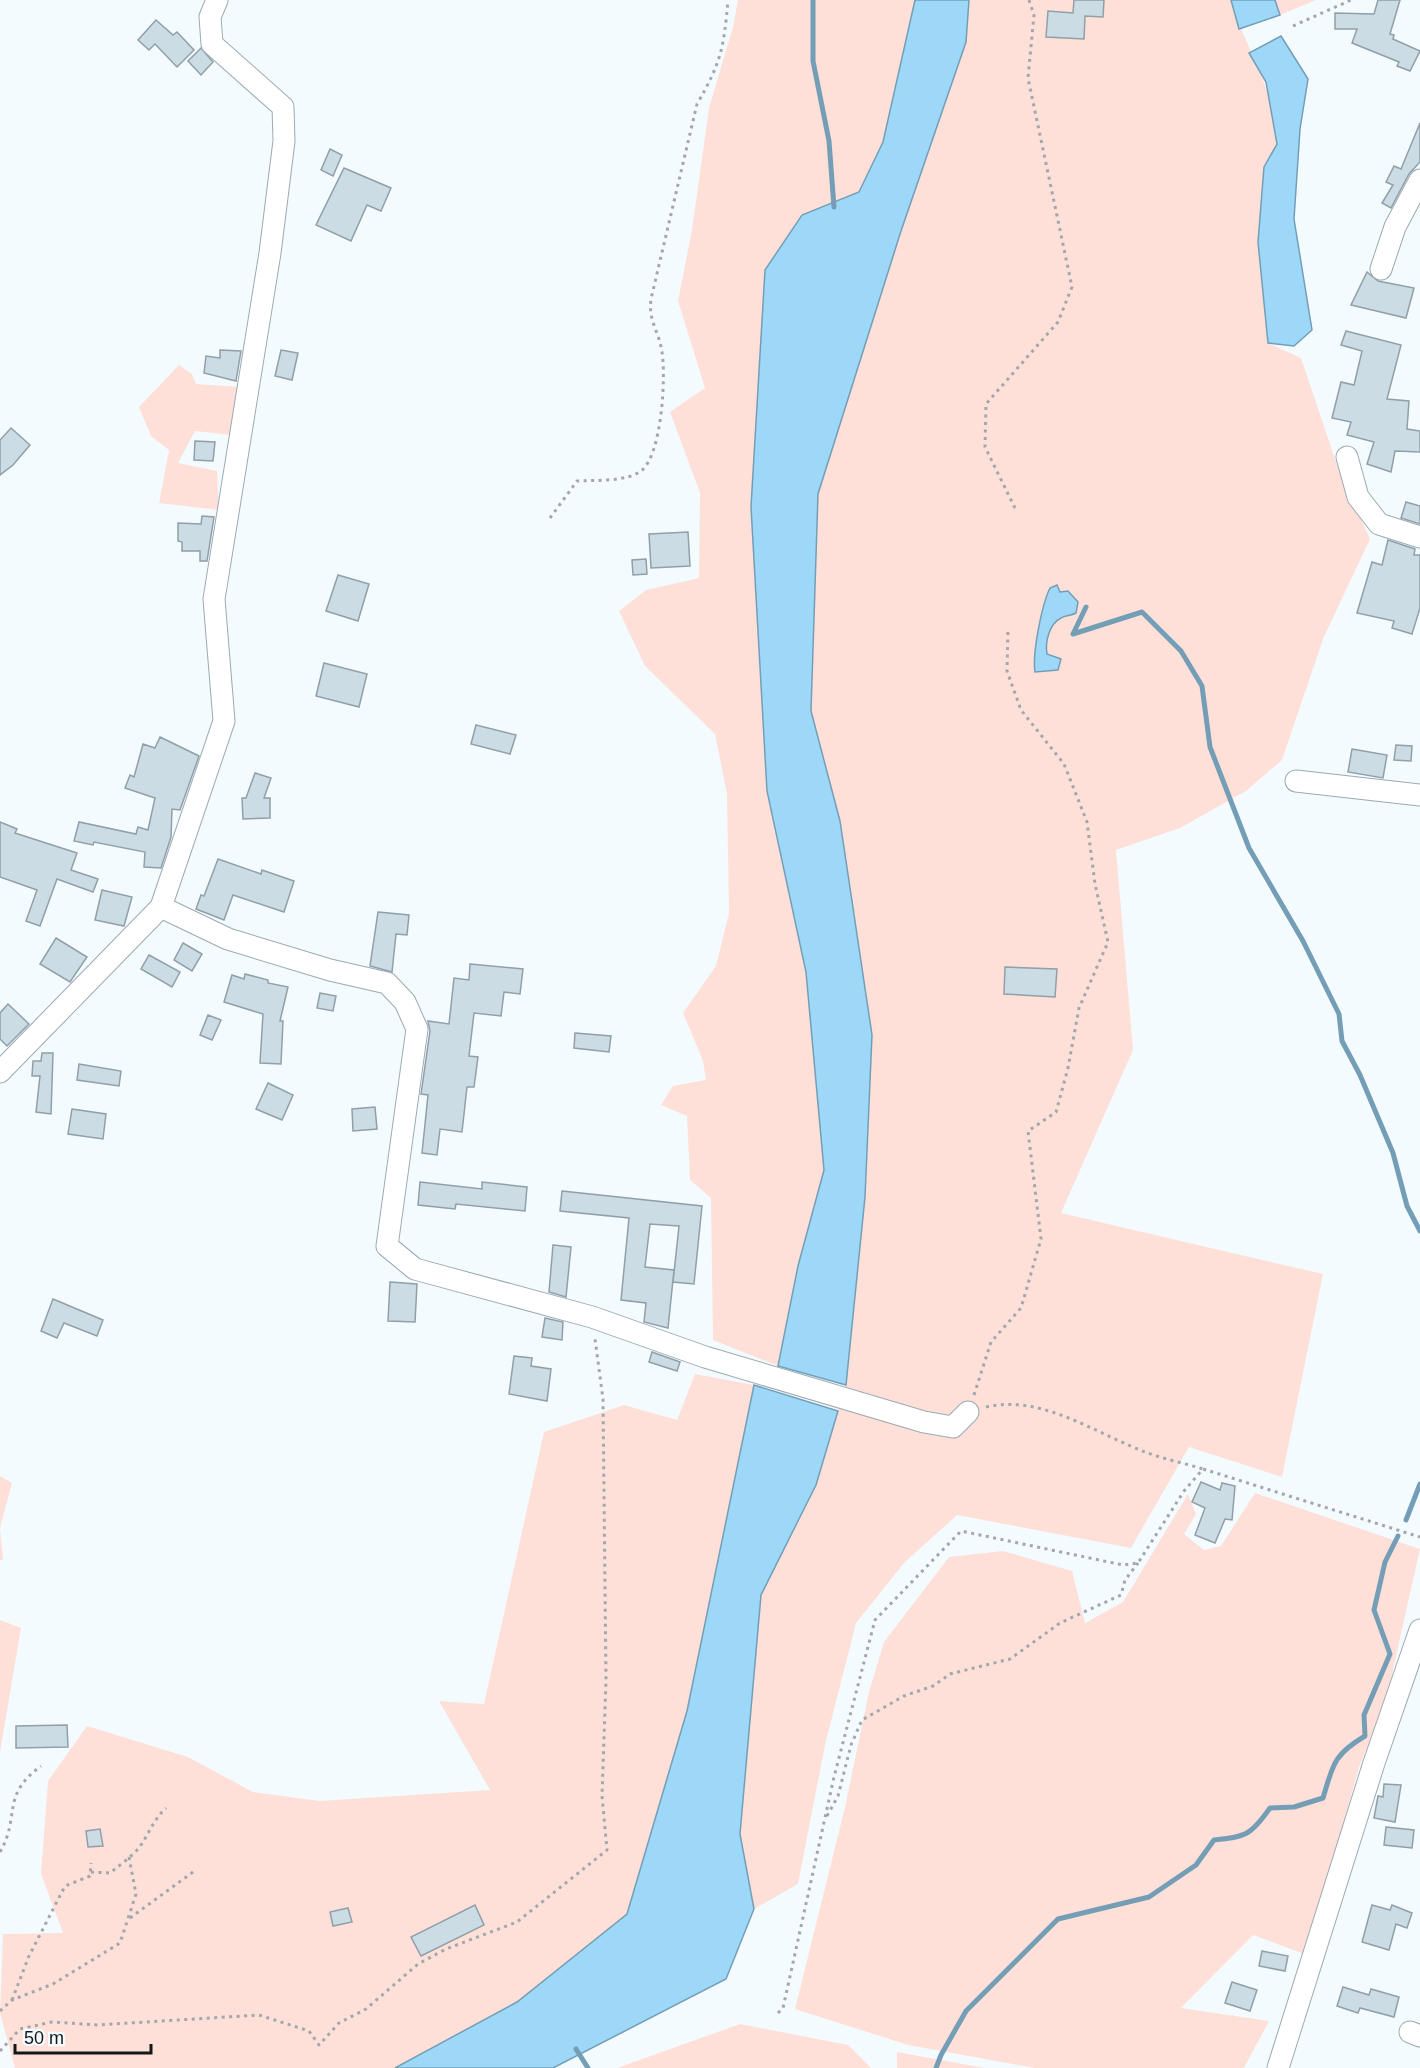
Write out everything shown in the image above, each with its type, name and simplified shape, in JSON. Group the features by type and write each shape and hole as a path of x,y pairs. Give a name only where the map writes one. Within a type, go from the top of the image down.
{"street":[{"path":"0,1072 161,907 224,721 214,599 270,253 284,141 283,107 212,44 210,17 217,0"},
{"path":"1381,269 1395,227 1420,180"},
{"path":"1347,457 1358,497 1379,524 1420,537"},
{"path":"1296,781 1420,795"},
{"path":"161,907 228,939 330,970 387,983 405,1002 417,1029 387,1246 415,1269 592,1317 705,1357 924,1422 953,1427 968,1412"},
{"path":"1278,2068 1374,1763 1420,1630"}],"path":[{"path":"550,518 578,481 624,477 639,472 649,463 657,435 663,385 663,354 660,337 649,315 651,299 697,104 713,77 724,48 728,0"},
{"path":"1015,508 985,447 986,404 1058,322 1072,287 1028,78 1034,15 1029,0"},
{"path":"1293,26 1351,0"},
{"path":"968,1412 991,1342 1021,1308 1041,1239 1028,1131 1056,1112 1068,1068 1079,1008 1108,942 1095,884 1087,822 1064,764 1021,710 1007,671 1008,629"},
{"path":"0,2051 20,2029 52,2022 97,2025 259,2015 309,2031 319,2045 339,2023 366,2009 418,1964 446,1949 518,1922 607,1850 602,1796 606,1680 603,1399 592,1317"},
{"path":"968,1412 1003,1403 1030,1405 1146,1452 1420,1537"},
{"path":"824,1821 838,1796 851,1745 862,1720 904,1696 933,1686 950,1674 1010,1659 1060,1623 1120,1595 1125,1580 1184,1491 1203,1469"},
{"path":"778,2013 783,2008 824,1821 875,1620 961,1531 1123,1565 1138,1563"},
{"path":"0,1852 6,1842 9,1799 16,1784 41,1766"},
{"path":"91,1872 110,1873 129,1857 139,1848 150,1826 165,1808"},
{"path":"0,2011 12,2000 53,1984 120,1943 136,1894 129,1857"},
{"path":"12,2000 29,1956 65,1886 90,1876 91,1863"},
{"path":"128,1918 193,1872"}],"shaded area":[{"path":"738,0 915,0 883,142 859,192 802,215 751,507 767,791 806,972 824,1170 798,1266 778,1366 713,1340 711,1198 690,1180 687,1116 661,1105 673,1086 706,1080 703,1061 683,1013 716,966 729,913 727,794 715,734 645,666 619,611 646,590 699,578 700,493 670,412 705,388 678,301 692,230 709,108 733,27"},
{"path":"969,0 1231,0 1272,106 1276,145 1264,167 1268,343 1301,358 1340,474 1370,539 1323,639 1282,760 1246,791 1180,828 1116,850 1133,1050 1061,1213 1323,1274 1282,1477 1189,1447 1131,1548 957,1515 904,1563 856,1623 825,1745 798,1884 754,1909 740,1834 761,1595 816,1485 846,1385 865,1197 872,1035 840,821 811,711 818,494 901,231 966,42"},
{"path":"1275,0 1316,0 1280,15"},
{"path":"179,365 192,374 196,384 240,387 231,435 195,431 178,463 217,471 219,510 159,503 169,450 151,436 139,407"},
{"path":"695,1374 754,1385 687,1711 627,1914 517,2002 395,2068 15,2068 0,2013 3,1934 63,1933 41,1874 48,1781 87,1726 188,1757 253,1792 320,1801 490,1790 439,1701 484,1704 544,1432 624,1405 677,1420"},
{"path":"0,1476 12,1483 0,1528"},
{"path":"1255,1493 1420,1549 1386,1701 1359,1767 1307,1955 1253,1935 1181,2008 1269,2021 1244,2068 1035,2068 908,2045 795,2009 845,1807 869,1692 884,1642 949,1557 1003,1551 1072,1571 1085,1623 1123,1602 1188,1494 1196,1514 1184,1534 1204,1550 1221,1546"},
{"path":"0,1528 3,1560 0,1560"},
{"path":"0,1620 21,1628 0,1752"},
{"path":"740,2024 848,2045 871,2068 617,2068"},
{"path":"897,2052 985,2068 897,2068"}],"water":[{"path":"915,0 969,0 966,42 901,231 818,494 811,711 840,821 872,1035 865,1197 846,1385 778,1366 798,1266 824,1170 806,972 767,791 751,507 765,270 802,215 859,192 883,142"},
{"path":"1231,0 1275,0 1280,15 1239,29"},
{"path":"1281,36 1308,79 1300,129 1294,219 1312,330 1294,346 1268,343 1258,242 1264,167 1277,144 1266,82 1249,53"},
{"path":"1057,585 1060,592 1068,591 1078,602 1076,613 1063,617 1053,624 1049,634 1047,654 1061,659 1058,670 1035,672 1036,642 1044,605 1050,588"},
{"path":"754,1385 838,1411 816,1485 761,1595 740,1834 754,1909 726,1979 553,2068 395,2068 517,2002 627,1914 687,1711"}],"building":[{"path":"1074,0 1104,0 1103,17 1085,16 1084,39 1046,37 1048,11 1073,13"},
{"path":"1378,0 1400,0 1390,34 1394,35 1393,39 1420,51 1410,71 1397,66 1399,62 1352,43 1357,29 1335,29 1335,13 1374,14"},
{"path":"156,20 173,35 177,32 194,50 177,67 155,44 149,50 138,40"},
{"path":"201,48 213,62 201,75 188,61"},
{"path":"1420,123 1420,162 1409,174 1391,208 1382,203 1393,185 1386,182 1394,166 1401,169"},
{"path":"330,149 342,155 333,176 321,170"},
{"path":"344,168 391,188 381,211 367,205 351,241 316,225"},
{"path":"1367,272 1378,281 1414,288 1406,318 1351,305"},
{"path":"1346,331 1401,345 1387,399 1409,401 1407,429 1420,431 1420,452 1395,451 1391,472 1367,464 1374,442 1347,435 1351,422 1332,418 1341,382 1354,385 1362,351 1341,345"},
{"path":"220,350 241,351 236,381 204,373 206,356 220,358"},
{"path":"281,350 298,353 292,380 275,376"},
{"path":"11,428 30,445 13,465 0,475 0,440"},
{"path":"195,441 215,442 213,461 194,460"},
{"path":"1406,502 1420,506 1420,524 1401,518"},
{"path":"202,516 214,517 207,561 200,561 200,551 182,551 182,542 178,541 178,523 201,524"},
{"path":"688,532 690,566 651,568 649,534"},
{"path":"1388,540 1415,549 1414,555 1420,555 1420,608 1412,634 1392,628 1394,621 1357,613 1372,562 1382,565"},
{"path":"646,559 647,574 633,575 632,560"},
{"path":"338,575 369,584 358,621 326,611"},
{"path":"324,663 367,674 359,707 316,696"},
{"path":"476,725 516,735 510,754 471,744"},
{"path":"160,737 199,756 180,810 172,809 171,837 161,868 144,867 145,852 94,842 93,845 74,841 79,822 136,834 138,827 148,830 155,798 125,788 130,775 134,777 143,744 155,748"},
{"path":"1396,745 1412,746 1411,761 1394,760"},
{"path":"1352,749 1387,755 1383,778 1348,772"},
{"path":"255,773 271,778 264,798 270,798 270,818 243,819 242,798 246,798"},
{"path":"0,822 17,829 15,833 77,853 71,870 98,879 93,892 57,879 40,926 26,921 37,890 0,877"},
{"path":"218,859 261,874 262,870 294,881 284,912 233,895 224,920 196,909 201,895 204,896"},
{"path":"102,890 132,897 124,926 95,920"},
{"path":"378,912 409,915 407,935 396,934 392,972 370,966"},
{"path":"56,938 87,957 70,982 40,964"},
{"path":"183,943 202,954 192,971 174,960"},
{"path":"149,955 180,972 172,987 141,969"},
{"path":"470,964 523,969 520,994 504,992 501,1016 474,1013 469,1056 478,1057 474,1087 467,1087 462,1132 440,1129 437,1155 422,1153 428,1095 421,1094 430,1031 428,1021 449,1024 454,978 469,980"},
{"path":"1005,967 1057,969 1055,997 1004,994"},
{"path":"245,974 268,980 268,983 288,987 280,1021 283,1021 281,1064 260,1063 263,1014 224,1002 232,975 244,979"},
{"path":"320,993 336,996 333,1011 317,1008"},
{"path":"8,1004 29,1024 7,1046 0,1039 0,1013"},
{"path":"208,1015 221,1020 212,1040 200,1035"},
{"path":"575,1033 611,1036 609,1052 574,1048"},
{"path":"42,1053 53,1053 51,1114 36,1112 40,1076 32,1076 33,1061 41,1061"},
{"path":"79,1064 121,1071 119,1086 77,1080"},
{"path":"268,1083 293,1095 282,1120 256,1109"},
{"path":"375,1107 377,1129 353,1131 352,1109"},
{"path":"72,1109 106,1114 103,1139 68,1134"},
{"path":"420,1182 482,1189 482,1182 527,1187 525,1211 456,1204 455,1209 418,1205"},
{"path":"562,1191 702,1206 694,1284 673,1282 679,1226 650,1224 645,1267 674,1270 668,1328 644,1322 646,1303 621,1300 629,1218 560,1211"},
{"path":"553,1245 571,1247 566,1297 549,1292"},
{"path":"390,1282 417,1284 415,1322 388,1321"},
{"path":"53,1299 103,1320 97,1336 64,1323 57,1338 41,1331"},
{"path":"545,1318 563,1322 562,1340 542,1337"},
{"path":"652,1352 680,1362 677,1371 649,1362"},
{"path":"514,1356 532,1358 531,1366 551,1369 547,1401 509,1394"},
{"path":"1201,1482 1220,1490 1222,1483 1235,1486 1232,1520 1225,1519 1215,1543 1195,1535 1205,1508 1192,1502"},
{"path":"67,1725 68,1747 16,1748 16,1726"},
{"path":"1384,1784 1401,1785 1395,1822 1374,1818 1378,1796 1383,1797"},
{"path":"1386,1827 1414,1830 1412,1848 1384,1845"},
{"path":"100,1829 103,1846 88,1847 86,1831"},
{"path":"475,1905 484,1925 421,1956 411,1937"},
{"path":"1372,1905 1390,1910 1392,1905 1412,1913 1407,1928 1396,1924 1389,1950 1362,1942"},
{"path":"348,1908 352,1922 333,1926 330,1912"},
{"path":"1262,1951 1288,1956 1285,1971 1259,1966"},
{"path":"1232,1982 1257,1990 1250,2011 1225,2003"},
{"path":"1343,1987 1369,1995 1371,1989 1399,1997 1394,2017 1360,2008 1358,2013 1337,2006"}],"waterway":[{"path":"813,0 813,61 829,141 834,207"},
{"path":"1086,607 1073,634 1142,612 1181,651 1202,686 1210,747 1249,848 1303,941 1339,1014 1342,1041 1360,1075 1393,1153 1407,1206 1420,1231"},
{"path":"1406,1520 1420,1484"},
{"path":"936,2068 966,2011 1058,1919 1149,1897 1196,1865 1214,1840 1234,1838 1247,1833 1258,1824 1270,1808 1294,1807 1323,1798 1329,1777 1340,1755 1365,1736 1364,1715 1390,1654 1374,1610 1385,1562 1398,1536"},
{"path":"576,2049 588,2068"}]}
